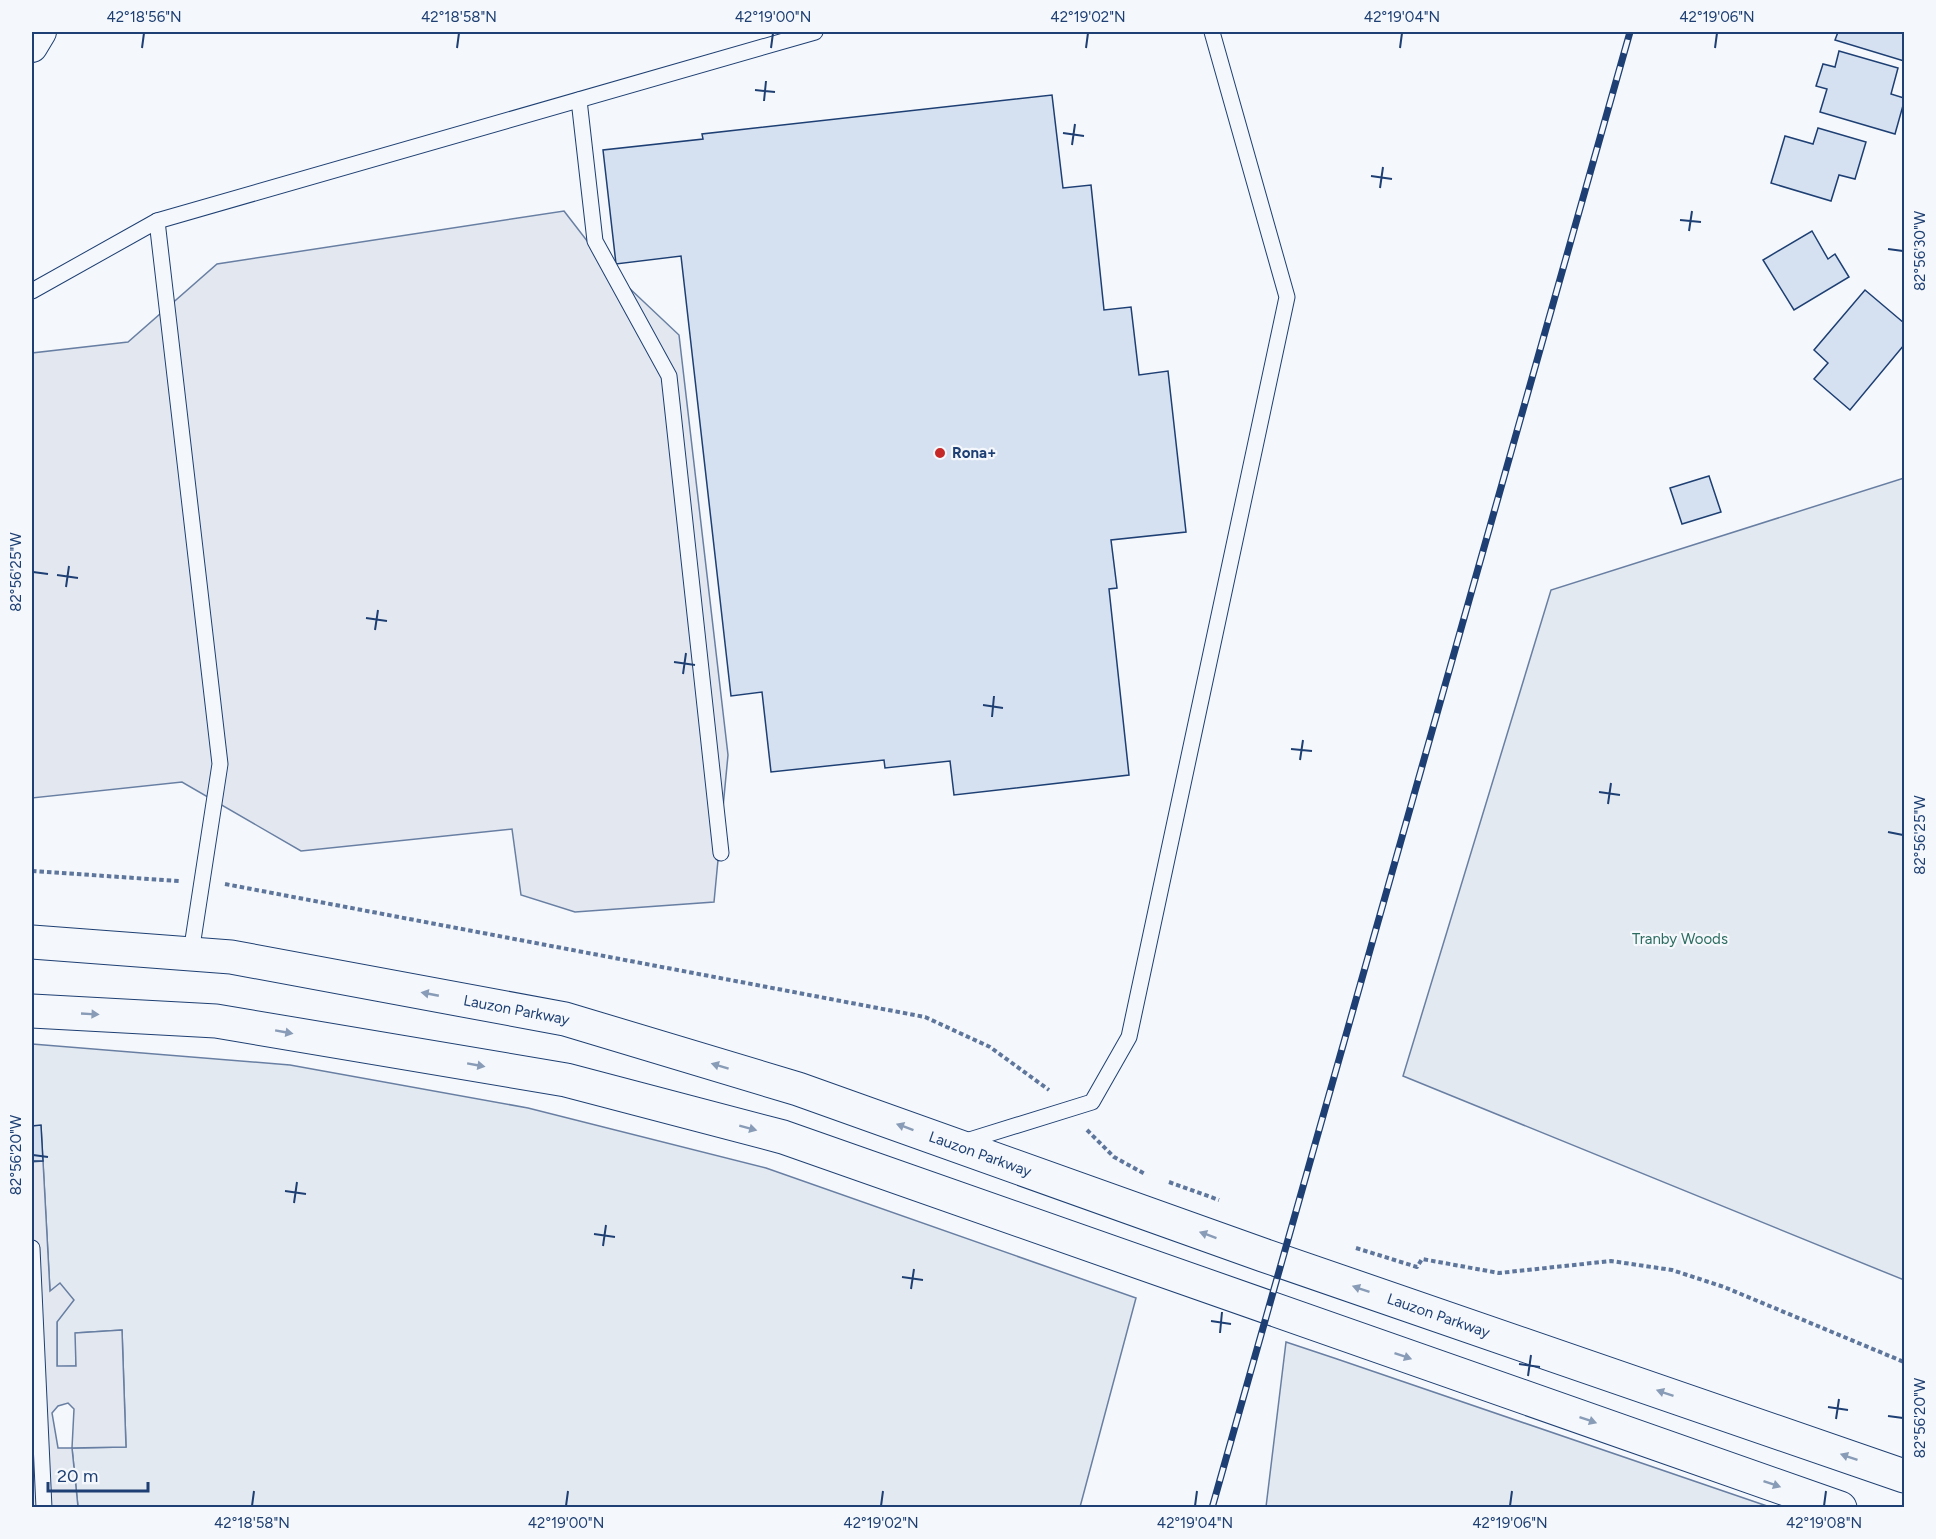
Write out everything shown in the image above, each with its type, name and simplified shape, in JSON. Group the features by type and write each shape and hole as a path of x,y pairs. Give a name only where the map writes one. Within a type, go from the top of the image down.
{"main road":[{"name":"Lauzon Parkway","path":"32,942 231,957 565,1019 798,1089 1272,1258 1905,1476"},
{"path":"32,1011 227,1023 566,1080 783,1137 1840,1508"}],"street":[{"path":"32,47 41,32"}],"lane":[{"path":"32,291 157,221 815,32"},
{"path":"954,1145 1092,1102 1129,1037 1287,297 1212,32"},
{"path":"579,100 595,241 669,376 722,853"},
{"path":"157,221 220,764 191,954"},
{"path":"32,1248 44,1508"}],"path":[{"path":"32,871 233,885 925,1017 990,1047 1041,1081 1114,1157 1155,1178"},
{"path":"1166,1181 1219,1200"},
{"path":"1422,1259 1499,1273 1611,1262 1672,1270 1724,1287 1905,1362"}],"green space":[{"name":"Tranby Woods","path":"1904,478 1904,1280 1403,1076 1551,590"},
{"path":"32,1044 290,1065 528,1108 766,1168 1136,1298 1080,1507 78,1507 72,1448 126,1447 122,1330 76,1333 76,1366 57,1367 57,1322 50,1292 41,1126 32,1126"},
{"path":"1286,1342 1337,1359 1770,1507 1266,1507"}],"shaded area":[{"path":"564,211 608,268 679,335 728,755 714,902 575,912 521,895 512,829 301,851 182,782 32,798 32,353 128,342 217,264"},
{"path":"43,1161 50,1291 60,1283 74,1300 57,1322 57,1366 76,1366 75,1333 122,1330 126,1447 72,1448 78,1507 32,1508 32,1162","holes":["68,1403 74,1409 72,1448 58,1448 52,1413 58,1406"]}],"building":[{"path":"1838,32 1904,32 1904,61 1835,40"},
{"path":"1839,51 1898,68 1891,94 1904,98 1904,102 1895,134 1820,112 1827,89 1816,86 1823,64 1835,67"},
{"name":"Rona+","path":"1052,95 1063,188 1091,185 1104,310 1131,307 1139,375 1168,371 1186,532 1111,540 1117,588 1109,589 1129,775 954,795 950,761 885,768 884,760 771,772 762,692 731,696 681,256 616,264 603,150 703,139 702,134"},
{"path":"1818,128 1866,142 1855,179 1839,175 1831,201 1771,183 1785,136 1813,144"},
{"path":"1812,231 1828,259 1835,254 1849,277 1794,310 1763,260"},
{"path":"1865,290 1904,323 1904,345 1850,410 1814,379 1828,363 1814,350"},
{"path":"1709,476 1721,512 1682,524 1670,488"},
{"path":"41,1125 43,1161 32,1161 32,1126"}],"railway":[{"path":"1212,1508 1630,32"}],"place":[{"name":"Rona+","path":"940,453"}]}
